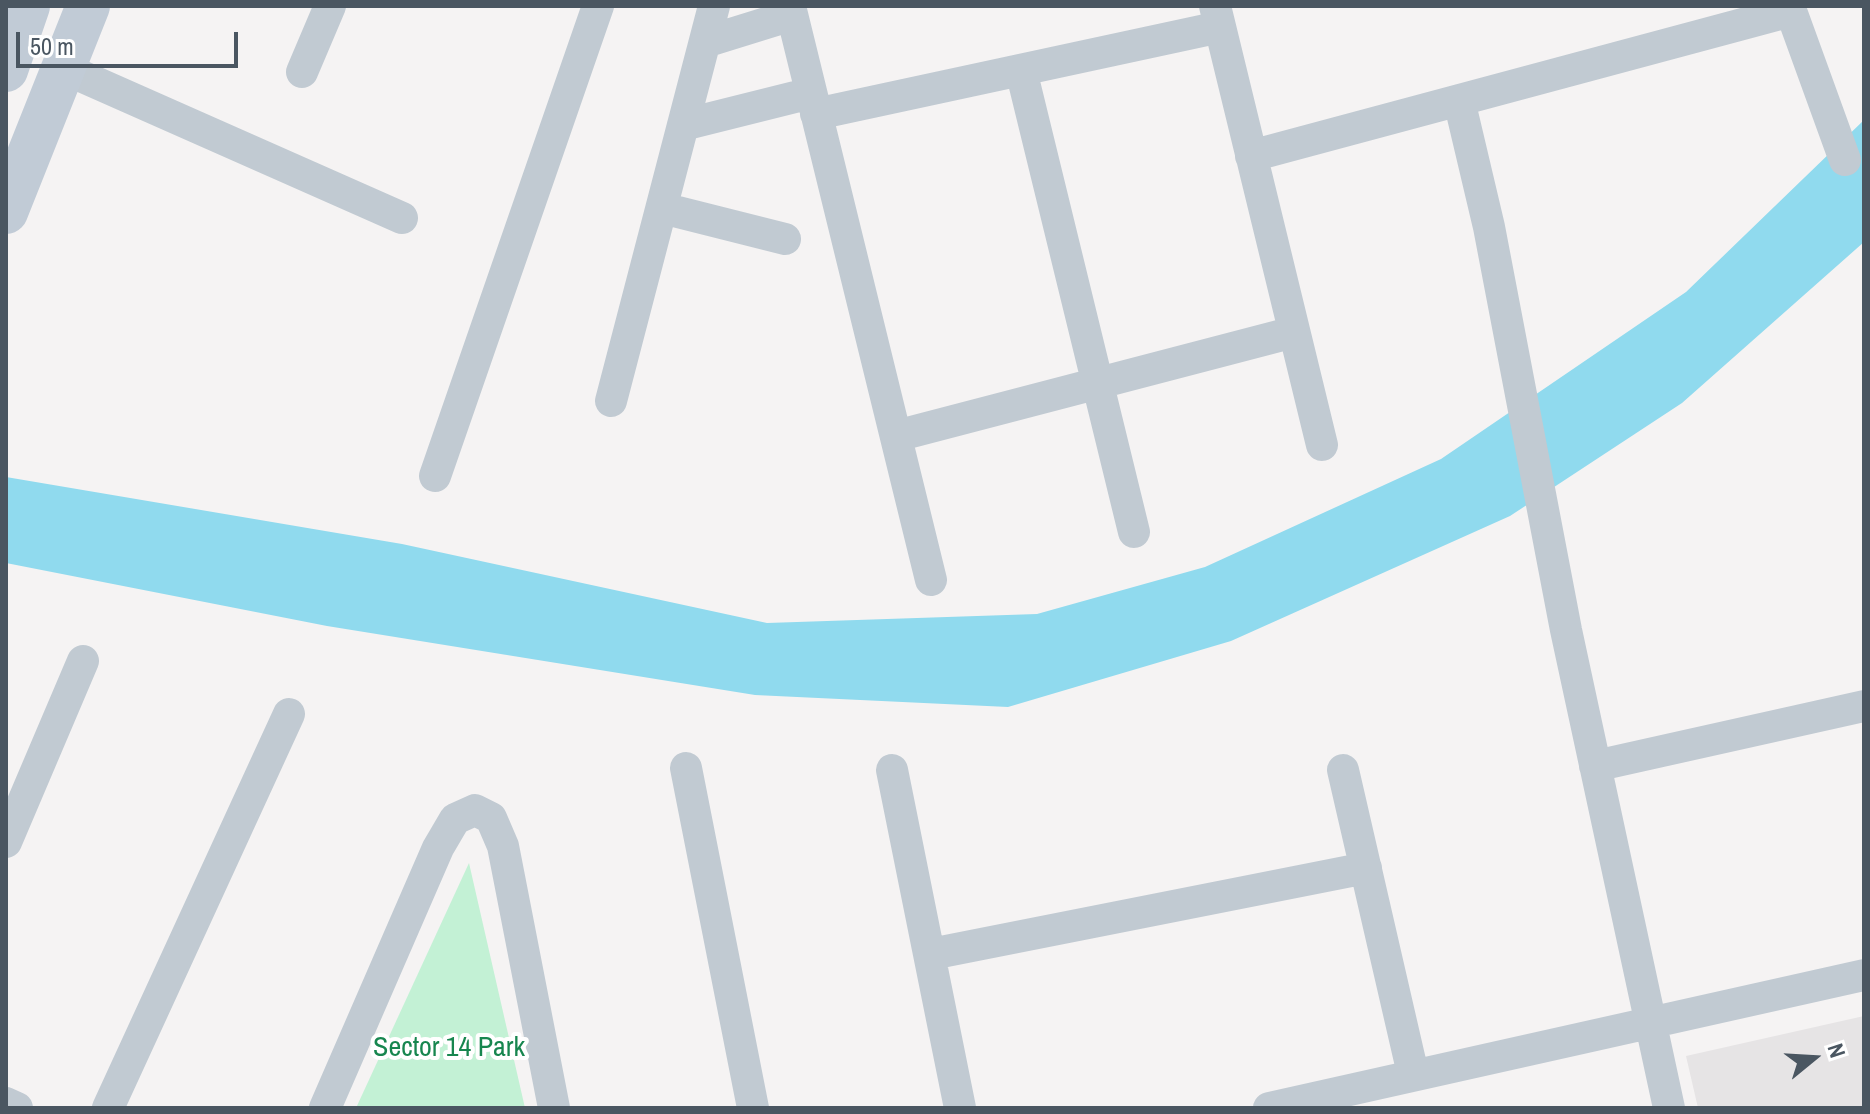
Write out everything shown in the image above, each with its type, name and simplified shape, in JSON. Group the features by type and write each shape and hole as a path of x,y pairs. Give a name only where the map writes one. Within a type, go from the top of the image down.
{"street":[{"path":"6,70 28,6"},
{"path":"6,212 88,6"},
{"path":"302,72 330,6"},
{"path":"435,476 598,6"},
{"path":"611,401 714,6"},
{"path":"1251,156 1791,9 1845,160"},
{"path":"705,42 791,11 931,580"},
{"path":"683,125 1021,70 1217,16 1322,445"},
{"path":"63,68 402,218"},
{"path":"1021,70 1134,532"},
{"path":"1459,100 1489,227 1566,630 1669,1108"},
{"path":"662,208 785,239"},
{"path":"896,436 1294,332"},
{"path":"6,842 83,661"},
{"path":"1595,766 1864,706"},
{"path":"108,1108 289,714"},
{"path":"686,768 753,1108"},
{"path":"892,770 960,1108"},
{"path":"1343,770 1413,1074"},
{"path":"325,1108 438,848 455,819 475,810 491,818 503,846 554,1108"},
{"path":"931,954 1366,868"},
{"path":"1269,1108 1864,975"},
{"path":"6,1103 17,1108"}],"shaded area":[{"path":"1864,1016 1864,1108 1698,1108 1686,1056"}],"green space":[{"name":"Sector 14 Park","path":"469,863 525,1108 356,1108"}],"water":[{"path":"1864,120 1864,242 1682,403 1510,516 1231,641 1008,707 755,695 327,626 6,563 6,477 402,544 767,623 1037,614 1205,567 1441,459 1686,292"}]}
